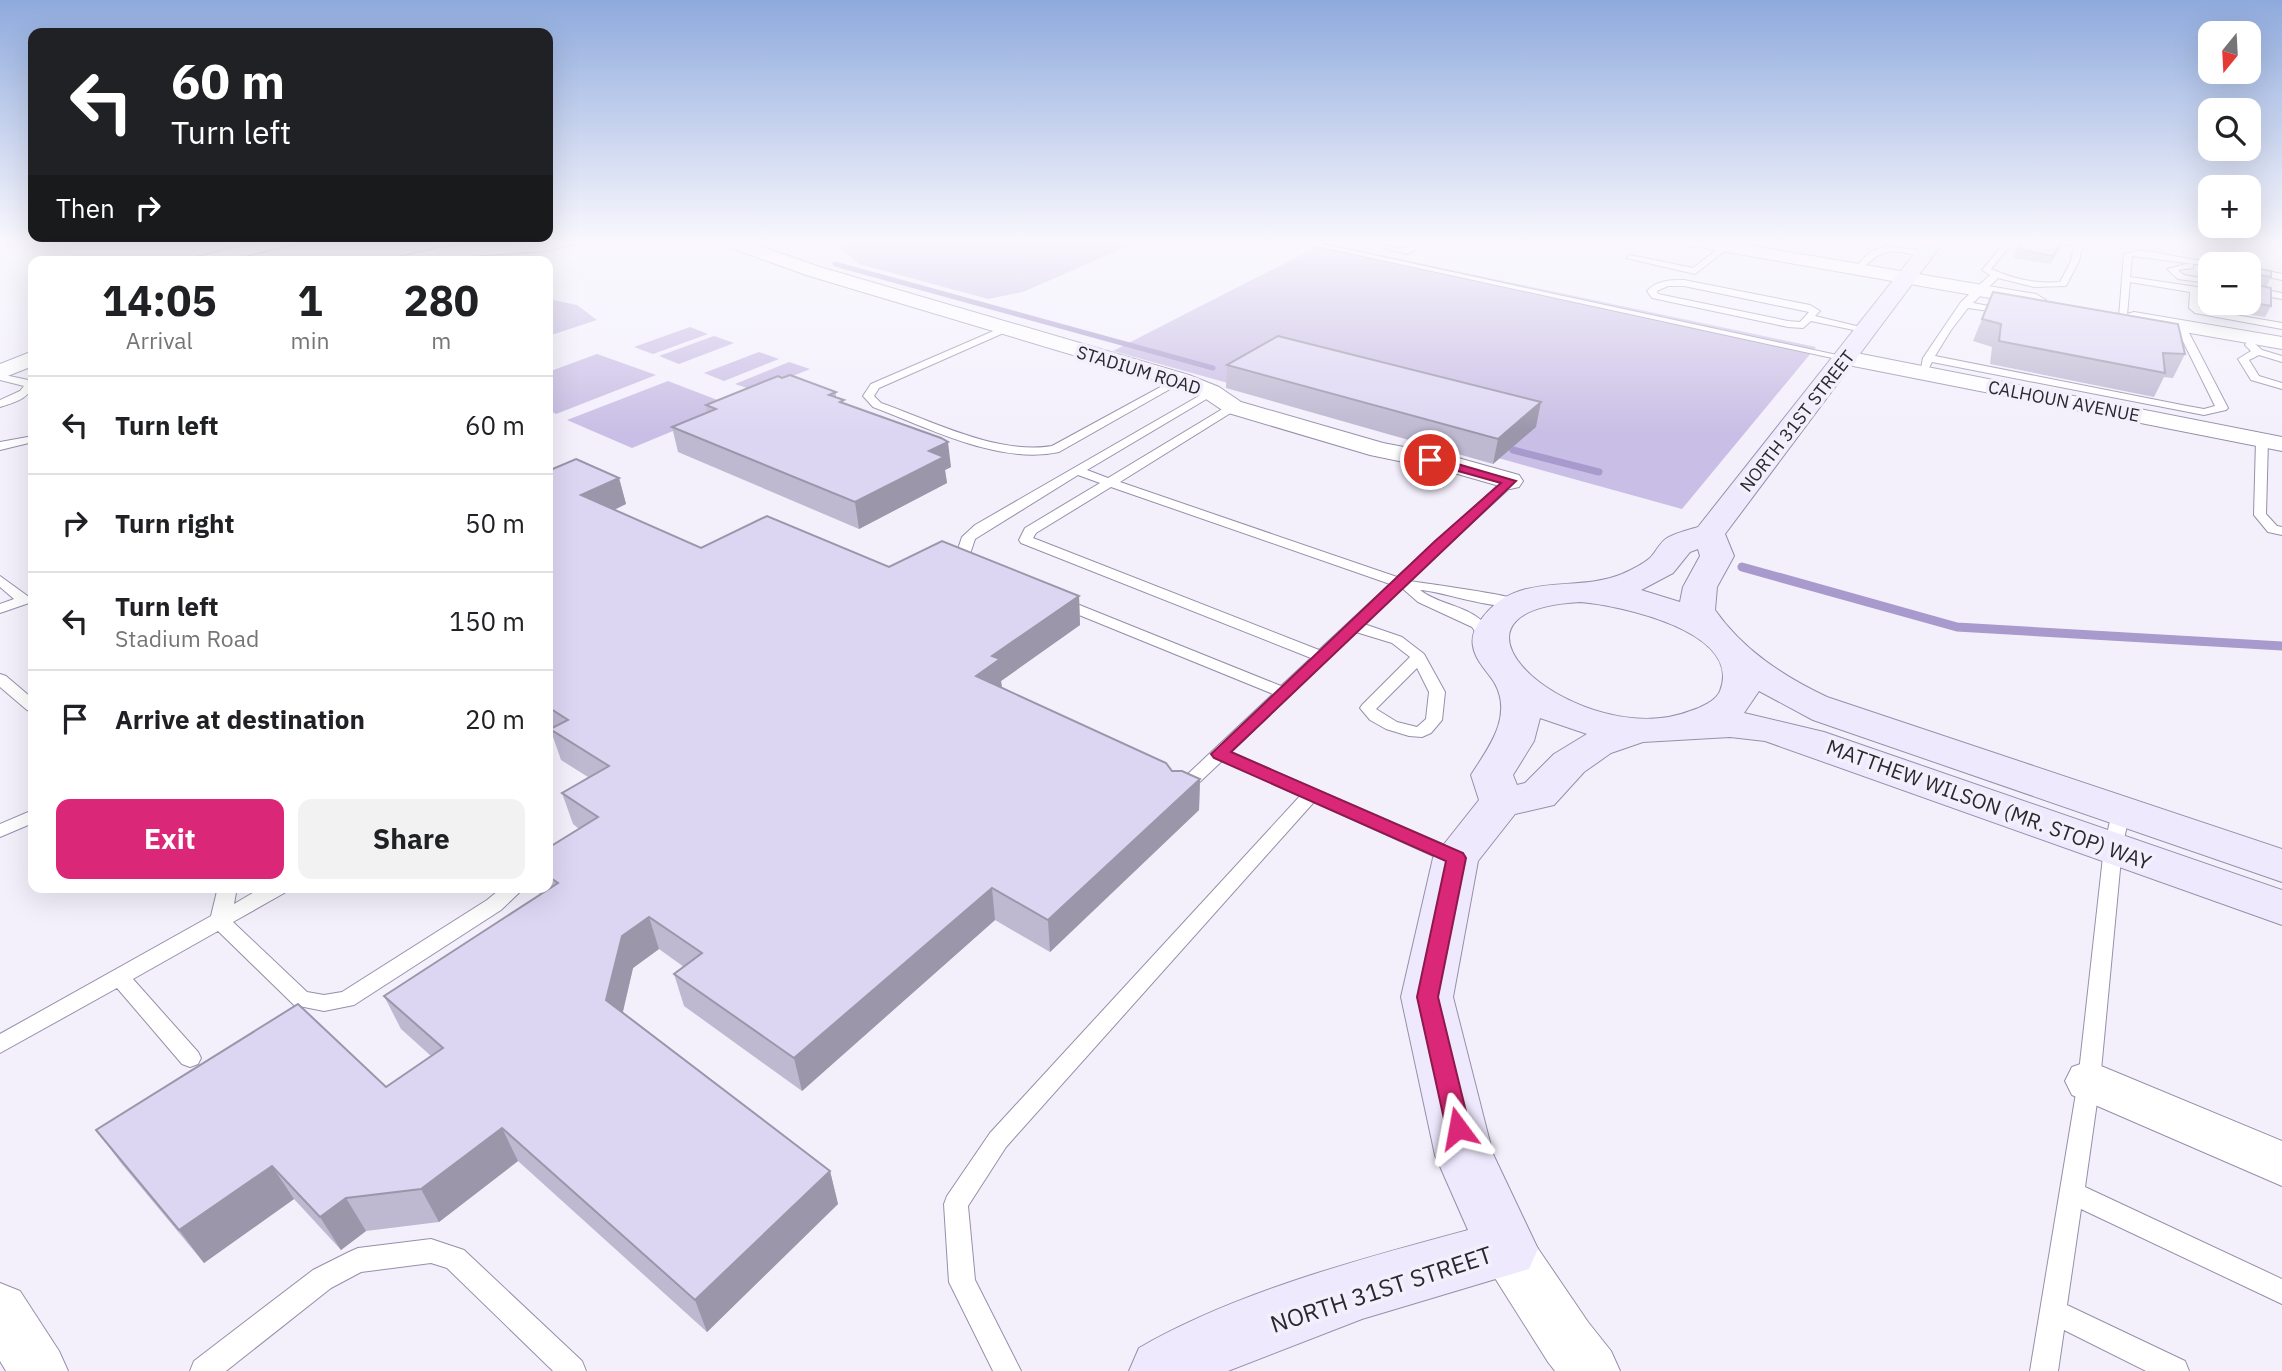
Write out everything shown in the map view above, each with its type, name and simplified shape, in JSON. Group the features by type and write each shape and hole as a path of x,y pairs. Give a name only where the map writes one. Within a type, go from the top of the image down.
{"street":[{"name":"STADIUM ROAD","path":"922,304 1181,380 1211,393 1233,407 1379,450 1451,464 1510,481"},
{"name":"NORTH 31ST STREET","path":"1709,534 1888,304"},
{"path":"2120,319 2180,334 2240,336 2282,343"},
{"name":"CALHOUN AVENUE","path":"1846,358 1925,365 2272,442"},
{"path":"0,375 28,361"},
{"path":"1513,681 1521,704 1521,720 1516,740 1492,775 1502,802 1539,795 1569,763 1597,744 1641,730 1692,725 1713,719 1735,703 1743,683 1738,662 1698,610 1700,587 1717,556 1709,534 1678,545 1661,566 1633,582 1613,589 1543,596 1514,607 1496,623 1490,644 1499,667 1513,681 1522,691 1558,711 1599,724 1641,730"},
{"path":"1579,592 1619,595 1659,606 1695,622 1722,644"},
{"name":"MATTHEW WILSON (MR. STOP) WAY","path":"1722,644 1766,682 1789,696 2117,830 2282,908"},
{"name":"MATTHEW WILSON (MR. STOP) WAY","path":"1692,725 1745,725 1810,741 2117,830 2282,866"},
{"name":"NORTH 31ST STREET","path":"1162,1371 1200,1349 1362,1289 1507,1249 1464,1155 1427,997 1456,858 1502,802"},
{"path":"2089,1081 2282,1164"},
{"path":"1507,1249 1568,1342 1591,1371"},
{"path":"0,1310 39,1371"}],"lane":[{"path":"1593,304 1846,358"},
{"path":"1689,304 1803,325 1815,311 1788,304"},
{"path":"1966,304 1942,331 1925,365 2204,412 2222,408 2180,334"},
{"path":"1987,304 2015,314"},
{"path":"2122,304 2120,319 2146,332"},
{"path":"2194,304 2194,308 2198,311 2282,326"},
{"path":"1809,318 1868,330"},
{"path":"1005,329 876,386 868,396 877,405 985,444 1003,450 1032,454 1055,449 1181,380"},
{"path":"2240,336 2258,352 2282,359"},
{"path":"2258,352 2243,359 2255,379 2282,384"},
{"path":"0,375 28,382"},
{"path":"0,404 24,393 28,388"},
{"path":"987,573 974,568 963,555 968,537 980,527 1211,393"},
{"path":"1233,407 1030,531 1026,540 1322,657"},
{"path":"0,446 28,440"},
{"path":"2272,442 2260,515 2273,529 2282,531"},
{"path":"1077,471 1405,584 1429,584 1498,603 1526,602"},
{"path":"1177,795 1354,626 1405,584 1510,481"},
{"path":"0,580 28,601"},
{"path":"1405,584 1415,596 1469,619 1480,627 1490,644"},
{"path":"1052,599 1284,693"},
{"path":"0,609 28,602"},
{"path":"1354,626 1397,640 1419,657 1437,692 1434,720 1422,732 1415,733 1368,713 1368,708 1419,657"},
{"path":"0,679 28,703"},
{"path":"1220,754 1456,858"},
{"path":"1007,1371 962,1282 956,1204 998,1140 1311,795"},
{"path":"1,829 28,818"},
{"path":"2044,1371 2089,1081 2117,830"},
{"path":"220,921 227,893"},
{"path":"0,1044 269,893"},
{"path":"220,921 301,999 324,1003 347,999 509,893"},
{"path":"119,977 190,1058"},
{"path":"2070,1192 2282,1292"},
{"path":"204,1371 322,1279 358,1260 431,1251 455,1258 572,1371"},
{"path":"2052,1311 2175,1371"}],"shaded area":[{"path":"553,304 577,305 597,320 553,334"},
{"path":"1205,304 1612,304 1816,347 1682,509 1113,351"},
{"path":"690,327 708,334 653,354 634,347"},
{"path":"714,336 734,343 679,364 659,356"},
{"path":"759,352 779,359 724,381 704,373"},
{"path":"597,354 656,375 556,414 553,412 553,370"},
{"path":"789,362 810,369 756,391 735,384"},
{"path":"668,381 733,406 632,448 567,420"}],"building":[{"path":"1988,304 2062,304 2178,324 2185,354 2163,353 2165,373 1999,341 2001,324 1982,319"},
{"path":"1278,336 1541,402 1498,439 1227,365"},
{"path":"790,375 836,392 829,395 844,400 840,402 941,438 948,442 929,451 944,457 855,502 672,427 716,409 706,405 778,376 782,378"},
{"path":"576,459 619,478 581,495 701,548 767,516 889,567 942,541 1079,596 992,656 1000,659 976,676 1166,763 1172,771 1182,771 1200,779 1048,920 992,888 794,1058 674,974 702,953 649,917 622,936 606,1000 830,1171 695,1300 502,1128 421,1189 346,1198 320,1217 272,1166 179,1230 96,1130 298,1004 386,1087 443,1048 384,996 543,893 553,893 553,886 558,883 553,880 553,845 598,817 562,793 609,766 553,731 553,728 568,720 553,710 553,469"}],"waterway":[{"path":"980,304 1213,368"},
{"path":"1513,450 1599,472"},
{"path":"1742,567 1957,627 2282,646"}],"route":[{"path":"1430,460 1510,481 1220,754 1456,858 1427,997 1458,1128"}]}
